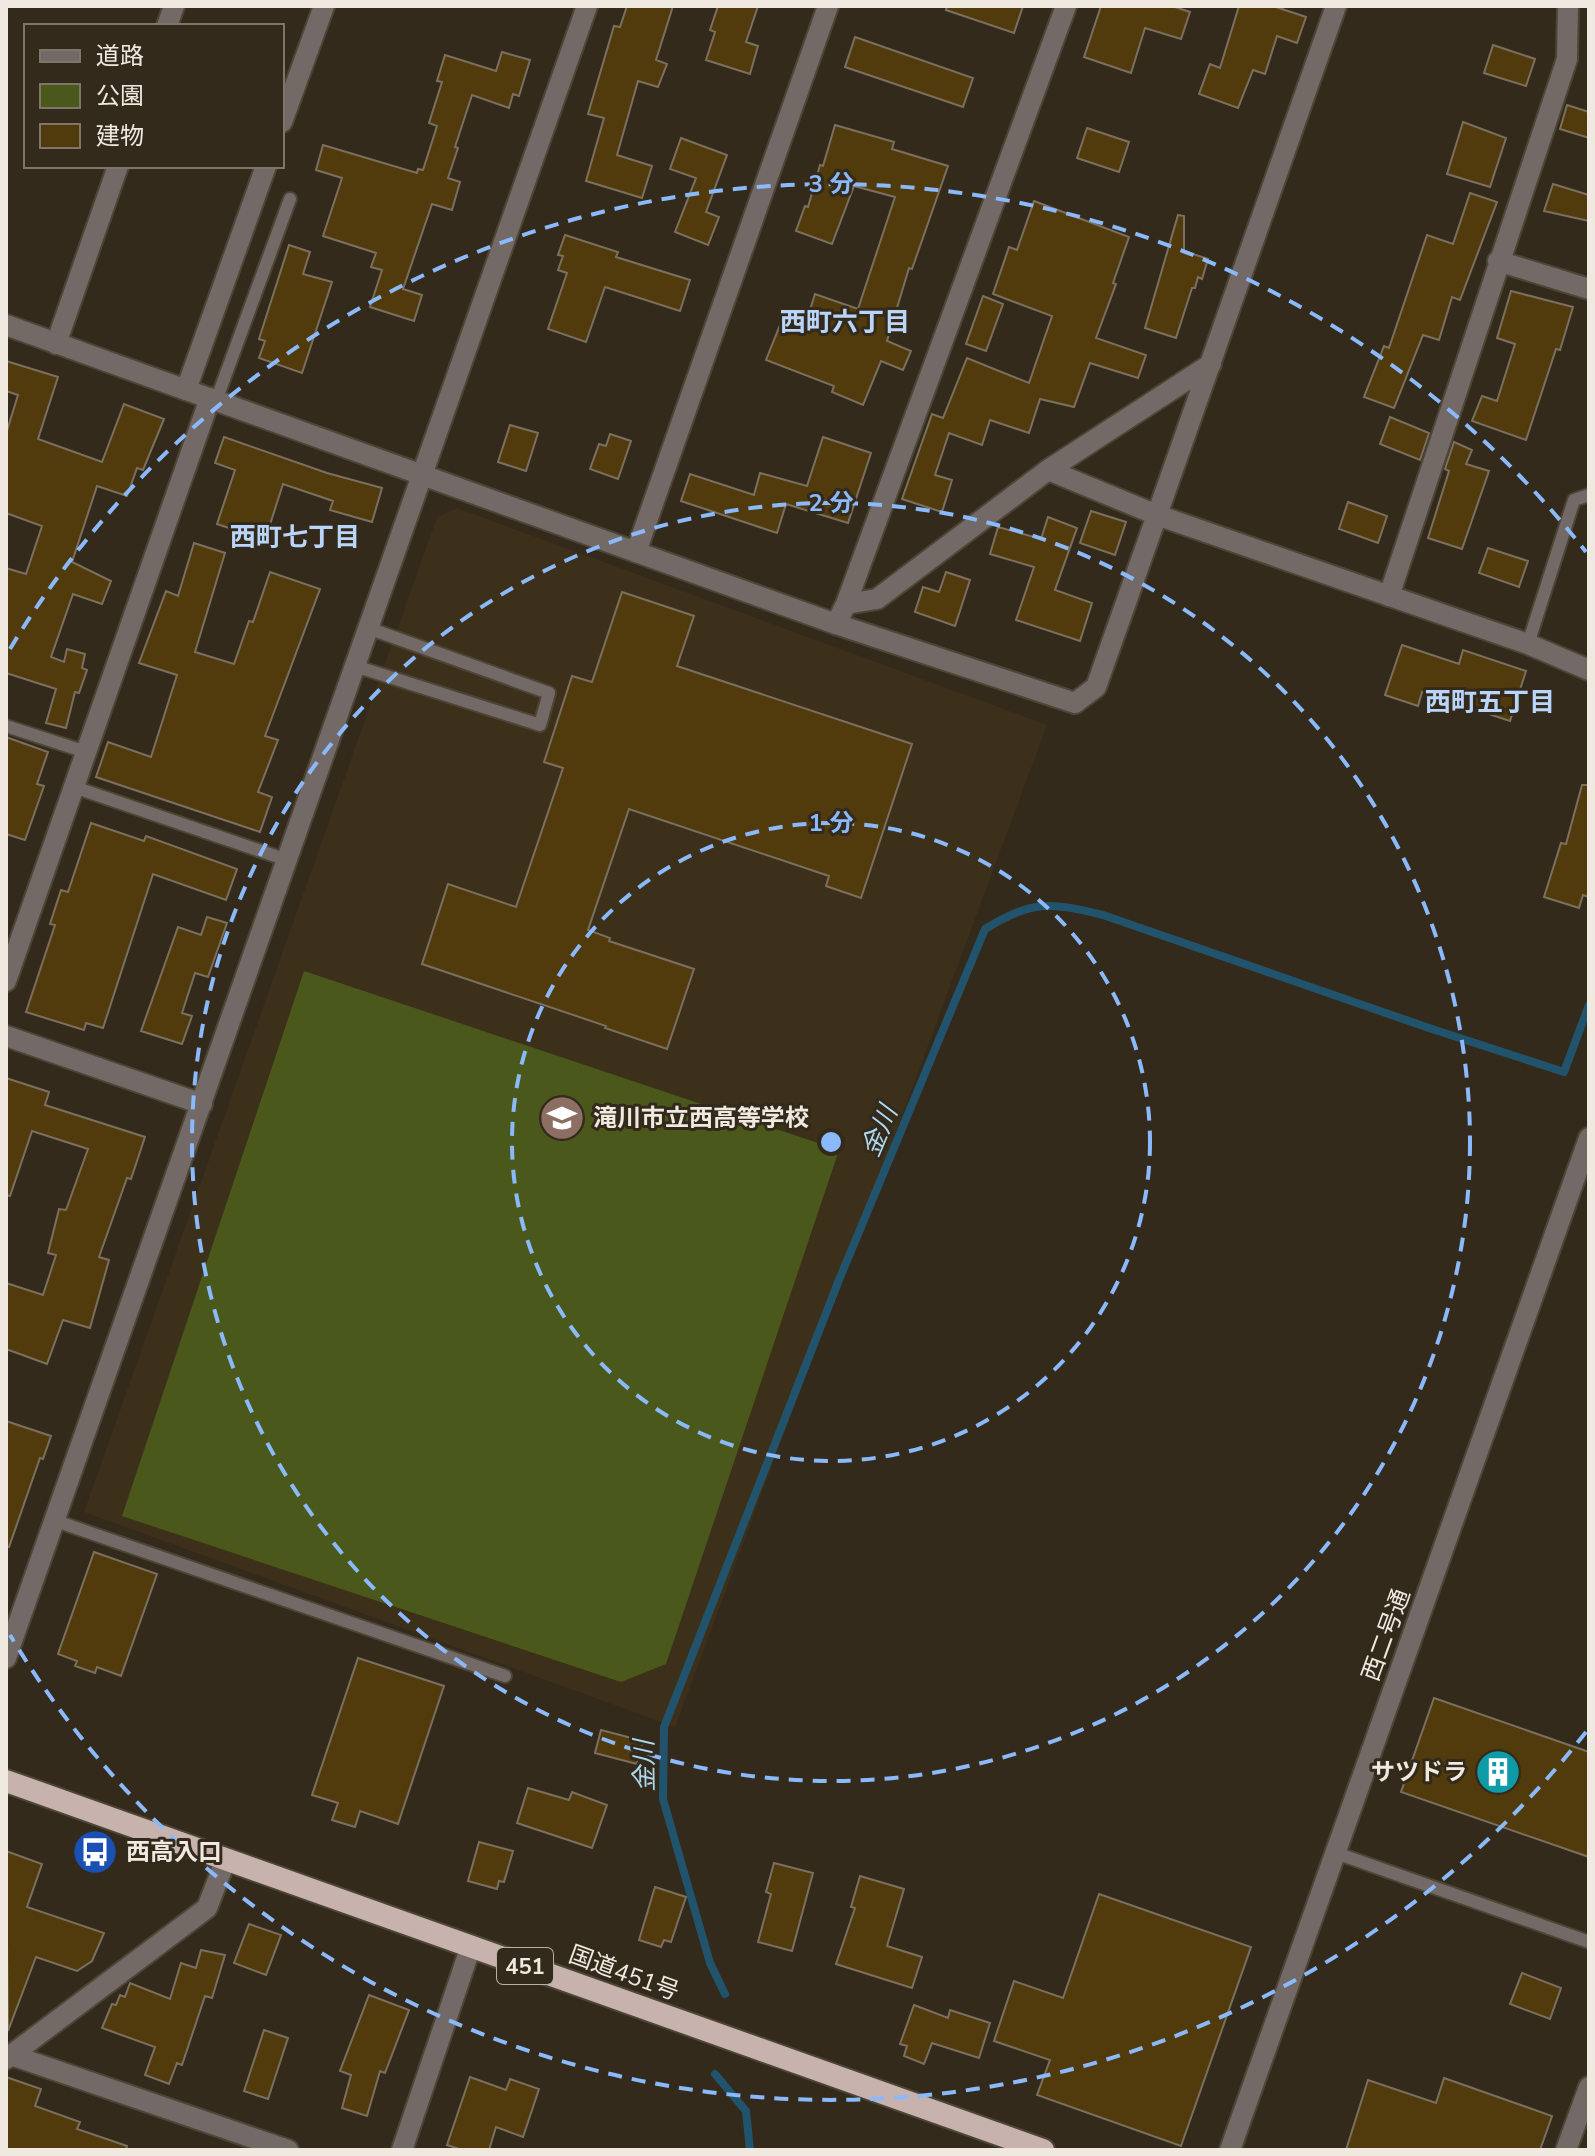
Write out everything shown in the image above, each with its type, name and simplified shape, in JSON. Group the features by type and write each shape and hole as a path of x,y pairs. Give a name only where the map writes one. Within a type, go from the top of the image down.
{"highway":[{"name":"国道451号","path":"6,1781 1043,2150"}],"street":[{"path":"284,116 324,6"},
{"path":"6,1658 587,6"},
{"path":"636,552 828,6"},
{"path":"836,624 1066,6"},
{"path":"6,325 836,624 1075,703 1096,687 1336,6"},
{"path":"1389,596 1567,59 1568,6"},
{"path":"56,344 117,168"},
{"path":"186,390 265,168"},
{"path":"1498,261 1589,289"},
{"path":"846,604 877,599 1048,470 1211,364"},
{"path":"6,981 213,400"},
{"path":"1048,470 1157,515 1528,644 1589,670"},
{"path":"6,1036 202,1104"},
{"name":"西二号通","path":"1230,2150 1589,1138"},
{"path":"9,2057 207,1908 226,1859"},
{"path":"402,2150 471,1946"},
{"path":"9,2057 288,2150"},
{"path":"1566,2150 1589,2087"}],"lane":[{"path":"213,400 290,199"},
{"path":"1528,644 1574,500 1589,495"},
{"path":"355,666 540,725 549,693 368,628"},
{"path":"6,726 86,752"},
{"path":"74,787 287,860"},
{"path":"56,1521 505,1676"},
{"path":"1336,1853 1589,1942"}],"shaded area":[{"name":"滝川市立西高等学校","path":"457,508 1047,725 675,1727 84,1512 437,517"}],"green space":[{"path":"304,971 839,1150 666,1664 621,1682 122,1516"}],"building":[{"path":"627,6 673,6 656,60 667,64 658,87 638,81 617,155 652,166 642,198 586,181 604,118 588,114 614,26 620,27"},
{"path":"718,6 758,6 746,42 758,46 750,74 706,60 715,32 710,30"},
{"path":"947,6 1023,6 1014,33 946,10"},
{"path":"1101,6 1172,6 1190,12 1181,39 1145,28 1131,73 1084,57"},
{"path":"1239,6 1273,6 1306,17 1297,43 1277,36 1265,74 1253,70 1238,108 1199,94 1210,64 1220,68"},
{"path":"855,37 973,78 963,107 845,67"},
{"path":"1493,45 1535,59 1526,86 1484,73"},
{"path":"502,52 530,60 519,96 513,94 509,108 472,95 448,178 460,182 452,210 432,204 403,289 422,295 414,321 370,307 382,270 371,267 376,253 323,236 342,178 316,170 323,145 417,173 418,169 423,170 437,126 429,123 442,82 437,81 445,55 496,71"},
{"path":"1567,105 1589,112 1589,138 1560,129"},
{"path":"1463,122 1506,138 1490,187 1447,174"},
{"path":"835,125 894,142 892,149 948,166 912,269 909,268 887,341 911,351 903,370 881,361 863,405 832,392 834,386 766,360 786,310 808,316 815,294 858,309 895,197 854,186 832,244 796,231 805,206 808,207"},
{"path":"1087,128 1129,142 1119,172 1077,158"},
{"path":"681,138 727,155 706,212 719,217 708,245 675,232 696,178 670,169"},
{"path":"1553,184 1589,195 1589,221 1544,211"},
{"path":"1470,193 1497,202 1460,300 1452,297 1439,340 1423,335 1394,408 1364,397 1384,346 1389,348 1427,235 1453,244"},
{"path":"1034,201 1129,237 1096,338 1146,355 1138,378 1090,363 1074,407 1040,399 1029,433 990,420 982,445 949,433 935,475 952,480 942,512 902,499 932,414 943,418 967,358 1029,383 1052,316 993,294 1009,247 1017,250"},
{"path":"1178,215 1184,216 1184,251 1208,259 1202,279 1198,277 1195,288 1192,288 1176,338 1145,328"},
{"path":"565,235 618,252 616,257 690,280 680,311 605,287 586,342 548,329 567,273 558,270 563,256 558,255"},
{"path":"289,245 310,252 303,274 332,282 302,373 259,358 265,341 259,339"},
{"path":"1511,291 1573,307 1526,440 1472,421 1482,396 1497,401 1515,344 1497,338"},
{"path":"983,296 1003,304 986,351 966,344"},
{"path":"6,361 58,377 38,439 102,462 124,404 164,419 143,470 137,468 127,496 97,486 72,562 111,581 102,604 73,594 51,657 64,662 67,649 85,654 82,668 87,670 79,693 75,692 66,728 46,723 56,689 6,673 6,568 26,574 42,526 6,513 6,434 18,395 6,391"},
{"path":"1390,417 1429,433 1420,460 1380,444"},
{"path":"510,425 538,433 526,471 498,462"},
{"path":"610,434 631,441 618,479 590,469 599,444 606,446"},
{"path":"224,437 327,473 382,488 372,522 330,510 333,501 283,484 265,540 217,524 235,470 215,463"},
{"path":"823,437 871,453 848,523 786,504 777,533 681,501 690,474 754,495 760,473 807,486"},
{"path":"1454,442 1472,450 1466,464 1489,471 1462,549 1428,538 1449,471 1445,469"},
{"path":"1348,502 1387,516 1378,543 1339,529"},
{"path":"1091,511 1126,522 1115,555 1080,543"},
{"path":"1048,517 1077,528 1055,590 1092,603 1080,641 1016,620 1034,567 990,554 998,527 1041,539"},
{"path":"194,543 225,553 195,652 234,664 270,572 320,589 265,736 278,740 258,792 272,797 260,832 96,777 108,742 151,757 177,675 139,663 166,591 178,596"},
{"path":"1488,548 1528,561 1519,587 1479,573"},
{"path":"946,572 970,580 955,626 915,612 923,587 939,592"},
{"path":"622,592 694,616 677,666 912,744 861,898 826,886 829,876 629,809 588,930 610,938 609,941 694,969 667,1049 422,964 448,884 516,907 563,768 544,762 572,676 592,682"},
{"path":"1402,645 1459,664 1463,650 1526,671 1510,721 1422,692 1418,706 1385,695"},
{"path":"6,737 48,752 37,784 44,786 25,840 6,834"},
{"path":"1582,785 1589,785 1589,897 1583,895 1579,908 1544,897 1561,843 1566,844"},
{"path":"91,823 144,841 146,836 237,869 226,900 153,874 103,1028 86,1023 84,1030 26,1012 55,925 50,924 61,890 68,892"},
{"path":"207,917 227,923 208,977 195,973 182,1013 192,1016 182,1044 141,1031 178,927 201,935"},
{"path":"6,1078 49,1092 45,1105 145,1137 99,1257 109,1260 90,1328 63,1320 47,1364 6,1349 6,1283 43,1295 56,1255 48,1253 59,1209 66,1210 88,1149 32,1131 10,1196 6,1195"},
{"path":"6,1421 51,1436 43,1459 40,1458 9,1547 6,1547"},
{"path":"94,1552 157,1574 121,1676 97,1667 95,1673 75,1666 77,1661 58,1654"},
{"path":"358,1658 444,1686 398,1824 360,1811 355,1827 332,1820 338,1803 312,1795"},
{"name":"サツドラ","path":"1434,1698 1589,1752 1589,1857 1401,1792"},
{"path":"601,1730 643,1741 637,1764 595,1753"},
{"path":"528,1788 569,1800 572,1792 607,1805 592,1848 517,1823"},
{"path":"479,1842 513,1851 504,1882 499,1881 497,1889 468,1881"},
{"path":"6,1851 42,1864 27,1907 104,1933 92,1961 77,1971 36,1957 8,2031"},
{"path":"774,1863 813,1873 792,1951 758,1942 771,1894 766,1892"},
{"path":"860,1876 904,1889 887,1946 922,1957 912,1988 836,1964 855,1908 851,1907"},
{"path":"655,1887 686,1897 671,1942 664,1940 661,1947 639,1940"},
{"path":"1099,1894 1251,1947 1181,2146 1037,2095 1050,2060 994,2041 1014,1981 1063,1998"},
{"path":"249,1924 281,1935 266,1975 234,1963"},
{"path":"201,1950 225,1955 212,1998 205,1996 182,2065 177,2063 169,2084 145,2075 155,2047 102,2028 112,2004 116,2005 120,1995 125,1997 130,1983 170,1999 181,1963 196,1968"},
{"path":"1522,1973 1561,1988 1550,2019 1510,2004"},
{"path":"369,1995 409,2010 385,2073 380,2071 367,2116 342,2108 351,2075 340,2071"},
{"path":"914,2005 948,2018 950,2010 990,2023 979,2058 932,2043 924,2064 904,2056 907,2046 900,2044"},
{"path":"264,2030 288,2038 268,2099 244,2091"},
{"path":"6,2077 41,2089 35,2106 80,2122 77,2129 127,2146 126,2150 6,2150"},
{"path":"470,2077 506,2090 510,2079 539,2089 523,2137 496,2127 489,2150 462,2150 447,2145"},
{"path":"1444,2078 1552,2116 1540,2150 1346,2150 1368,2080 1436,2103"}],"waterway":[{"name":"金川","path":"725,1994 710,1963 663,1799 664,1727 839,1280 985,929 1016,913 1042,906 1103,915 1564,1072 1589,1005"},
{"name":"金川","path":"715,2074 746,2111 750,2150"}],"place":[{"name":"滝川市立西高等学校","path":"562,1118"},
{"name":"サツドラ","path":"1498,1772"},
{"name":"西高入口","path":"95,1852"}],"district":[{"name":"西町六丁目","path":"845,322"},
{"name":"西町七丁目","path":"295,537"},
{"name":"西町五丁目","path":"1490,702"}]}
